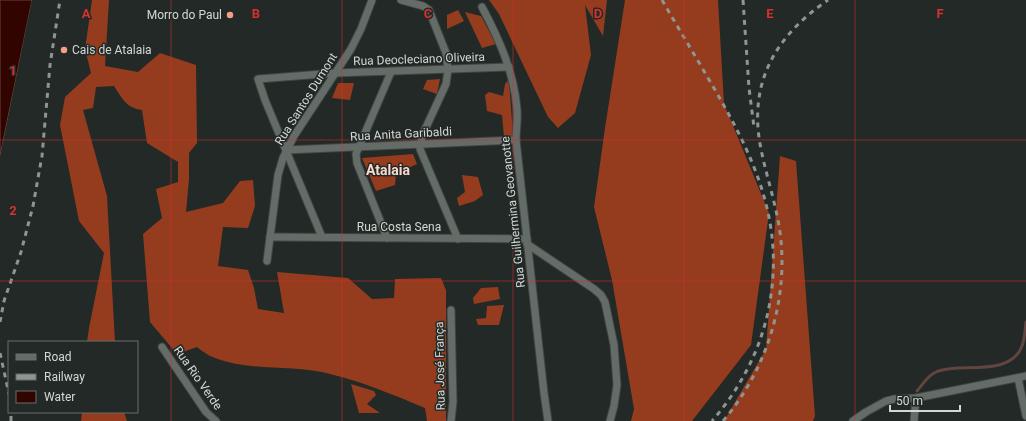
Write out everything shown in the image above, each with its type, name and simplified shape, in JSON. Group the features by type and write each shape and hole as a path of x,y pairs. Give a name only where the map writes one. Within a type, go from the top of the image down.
{"street":[{"name":"Rua Santos Dumont","path":"267,261 278,175 286,150 357,38 372,0"},
{"path":"401,0 423,6 429,10 446,53 448,70 447,78 420,144 421,153 458,239"},
{"name":"Rua Guilhermina Geovanotte","path":"482,7 495,32 509,67 517,108 516,140 548,421"},
{"name":"Rua Deocleciano Oliveira","path":"286,150 258,79 335,73 509,67"},
{"path":"386,238 357,163 356,154 391,72"},
{"name":"Rua Anita Garibaldi","path":"286,150 516,140"},
{"path":"286,150 322,237"},
{"name":"Rua Costa Sena","path":"270,237 458,239 527,242"},
{"path":"527,242 594,289 603,298 612,331 616,361 616,394 610,421"},
{"name":"Rua José França","path":"451,310 453,402 451,421"},
{"name":"Rua Rio Verde","path":"162,347 206,412 216,421"},
{"path":"854,421 866,412 886,401 916,398 1026,376"},
{"path":"1018,378 1026,416"},
{"path":"914,421 916,398"}],"shaded area":[{"path":"92,0 109,0 105,66 138,72 160,53 196,65 197,143 189,153 189,179 186,212 223,203 240,181 253,180 255,206 248,228 223,227 218,266 248,270 254,288 258,309 284,313 277,272 348,278 372,299 394,298 395,279 441,278 446,290 446,421 427,421 425,408 366,385 330,374 301,369 243,365 215,358 197,347 177,354 150,322 143,234 162,218 156,189 178,182 178,162 147,143 142,110 128,105 114,86 96,87 93,108 83,110 107,196 115,341 87,341 104,253 79,221 60,125 65,97 91,73 85,49"},
{"path":"489,0 607,0 603,36 585,5 591,55 575,113 558,128 548,117 499,14"},
{"path":"625,0 718,0 724,104 769,213 751,345 692,421 631,421 634,409 612,280 594,207"},
{"path":"458,10 464,21 447,29 447,15"},
{"path":"465,12 481,16 496,44 482,48"},
{"path":"440,79 437,94 423,89 427,80"},
{"path":"509,79 513,136 504,137 502,115 487,111 485,95 489,92 503,96 505,84"},
{"path":"338,83 354,83 350,100 332,98"},
{"path":"413,154 417,164 396,174 395,185 376,191 362,158"},
{"path":"780,156 796,161 815,416 813,421 724,421 766,349"},
{"path":"462,175 478,177 483,195 475,201 459,206 457,198 465,192"},
{"path":"498,287 500,299 474,304 473,298 481,288"},
{"path":"504,305 499,325 478,325 476,319 486,318 487,306"},
{"path":"351,384 374,391 376,395 367,404 380,413 359,413"},
{"path":"82,413 124,413 127,421 81,421"}],"water":[{"path":"0,0 32,0 0,156"}],"pier":[{"path":"32,0 34,0 2,156 0,158"}],"waterway":[{"path":"917,391 934,373 946,369 994,366 1011,360 1018,354 1022,346 1026,322"}],"railway":[{"path":"0,322 4,301 21,252 33,206 42,156 50,65 60,0"},
{"path":"662,0 724,106 752,162 762,190 769,218 773,248 773,279 768,312 759,342 747,370 739,384 731,397 712,421"},
{"path":"743,0 749,88 754,127"},
{"path":"723,421 738,402 751,381 761,359 770,337 780,289 782,265 781,241 775,205 760,144 758,121 759,99 763,80 771,61 781,44 794,28 828,0"},
{"path":"0,353 8,389"},
{"path":"11,413 11,421"}],"place":[{"name":"Morro do Paul","path":"230,15"},
{"name":"Cais de Atalaia","path":"64,50"}],"district":[{"name":"Atalaia","path":"388,170"}]}
